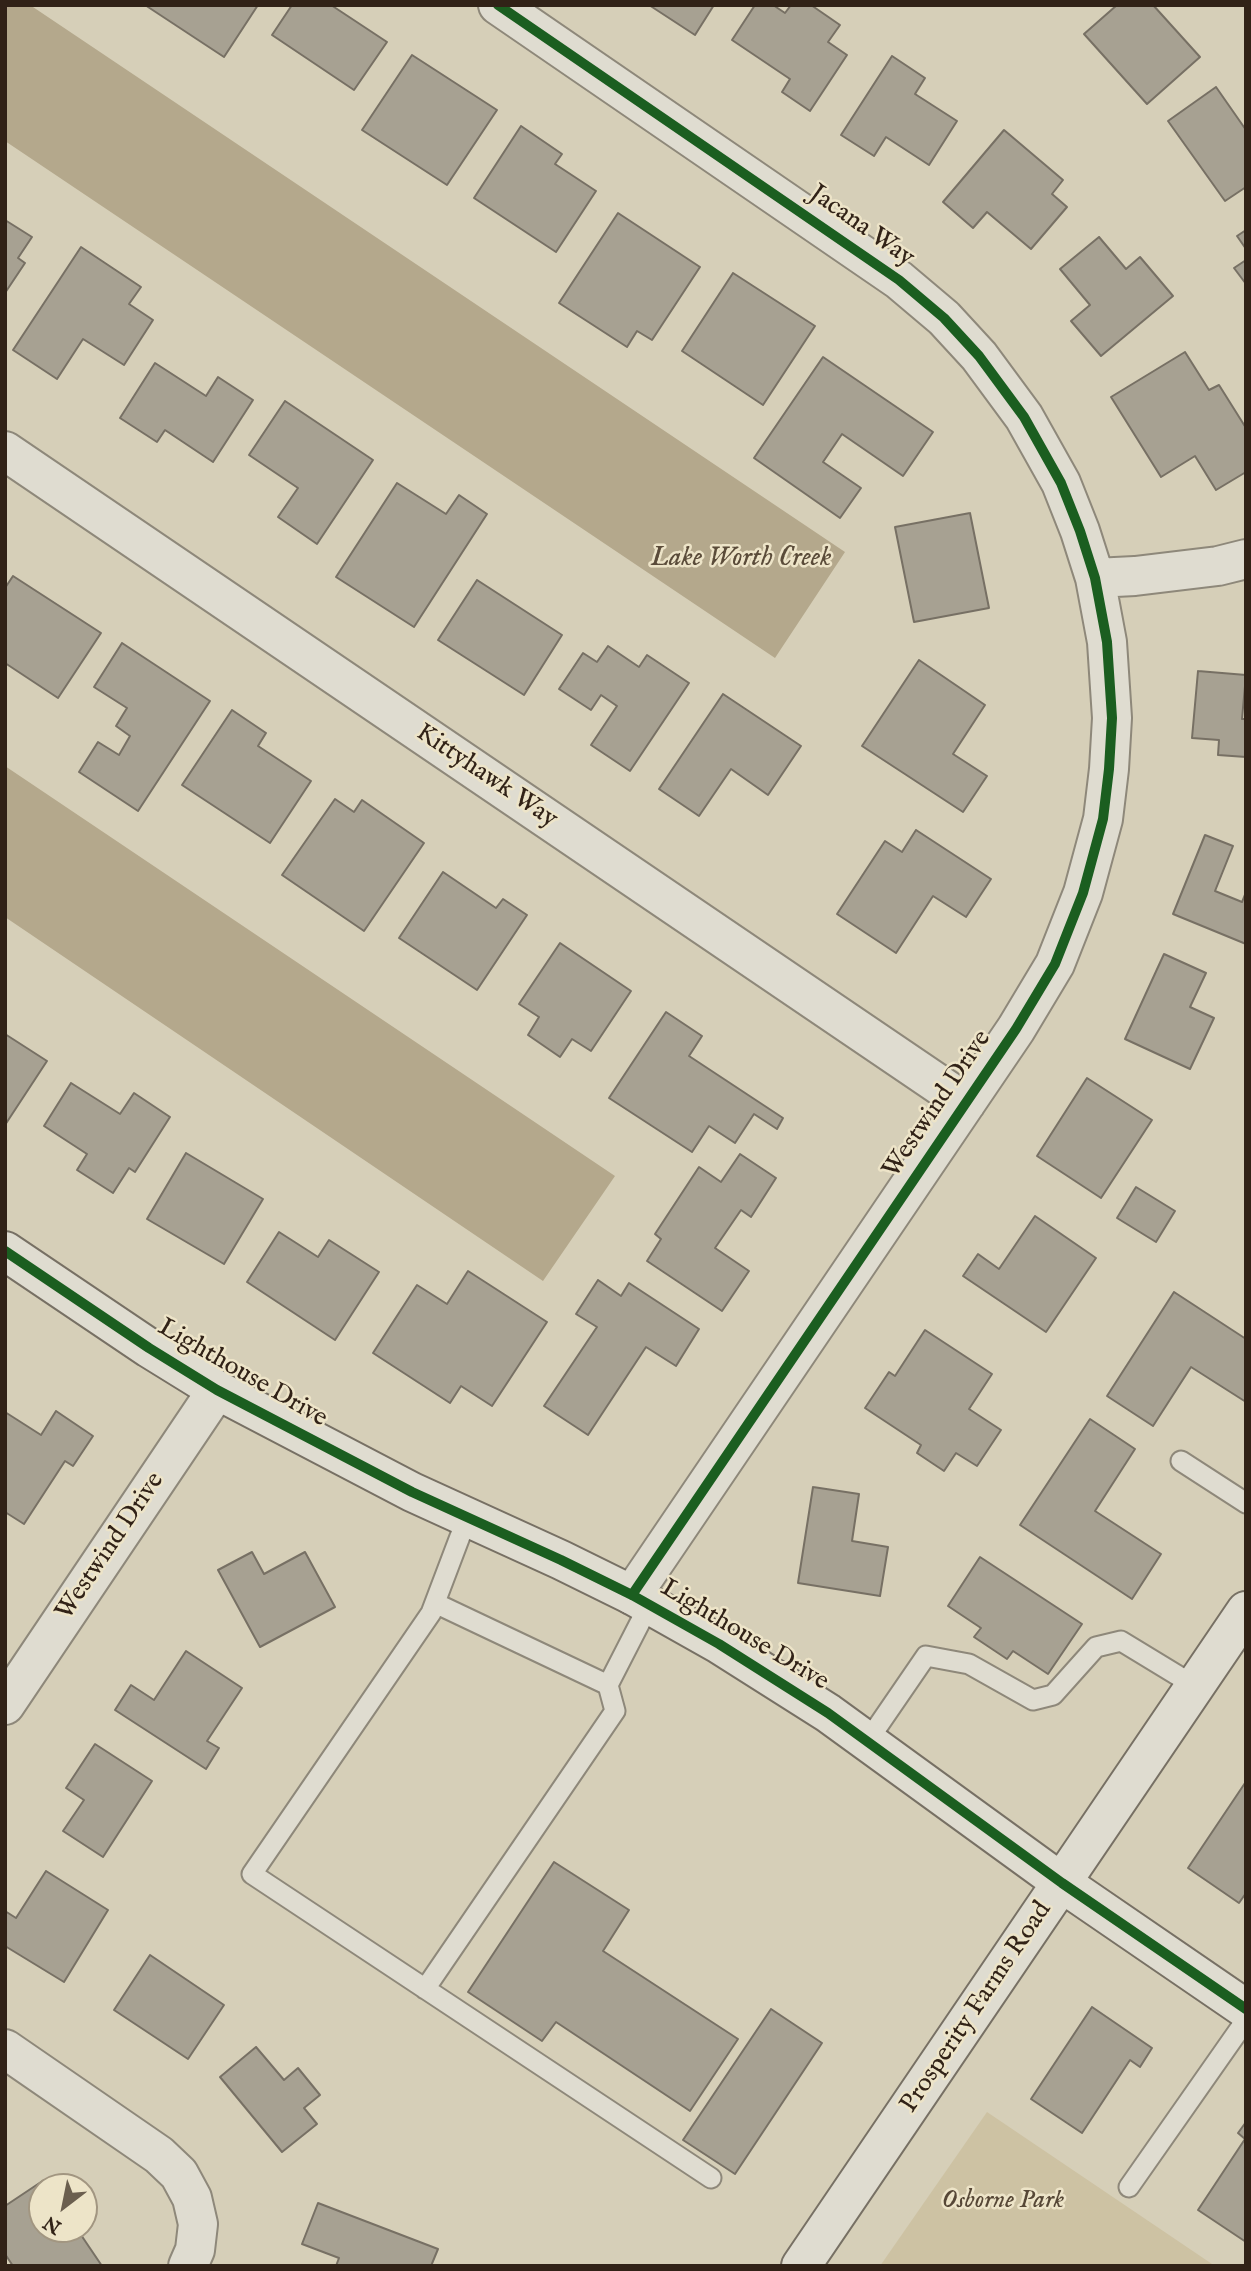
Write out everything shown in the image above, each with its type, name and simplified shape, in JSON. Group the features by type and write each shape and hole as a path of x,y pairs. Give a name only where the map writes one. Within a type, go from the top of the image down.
{"street":[{"name":"Jacana Way","path":"498,5 899,279 944,318 979,356 1024,416 1060,484 1080,531 1095,578"},
{"name":"Kittyhawk Way","path":"5,451 966,1103"},
{"path":"1095,578 1218,566 1246,559"},
{"name":"Westwind Drive","path":"640,1600 1016,1029 1055,964 1083,893 1102,819 1109,769 1112,718 1107,642 1095,578"},
{"name":"Lighthouse Drive","path":"5,1251 149,1348 217,1390 400,1486 640,1600 719,1644 828,1713 1062,1883 1246,2009"},
{"name":"Westwind Drive","path":"5,1705 217,1390"},
{"name":"Prosperity Farms Road","path":"801,2266 1246,1611"},
{"path":"5,2049 159,2155 179,2174 192,2197 198,2224 195,2250 188,2266"}],"lane":[{"path":"1181,1461 1246,1503"},
{"path":"467,1517 431,1613 252,1874 711,2178"},
{"path":"425,1989 615,1711 608,1685 640,1600"},
{"path":"435,1602 608,1685"},
{"path":"867,1742 926,1656 969,1664 1033,1700 1052,1695 1096,1647 1121,1641 1195,1686"},
{"path":"1129,2187 1246,2020"}],"green space":[{"name":"Osborne Park","path":"987,2112 1215,2266 880,2266"}],"water":[{"name":"Lake Worth Creek","path":"5,5 30,5 845,552 775,658 5,141"},
{"path":"5,766 615,1176 543,1281 5,917"}],"building":[{"path":"145,5 258,5 224,57"},
{"path":"292,5 331,5 387,42 354,90 272,35"},
{"path":"649,5 714,5 695,35"},
{"path":"755,5 773,5 785,13 791,5 811,5 840,25 828,42 847,55 810,111 782,92 790,79 732,40"},
{"path":"1117,5 1153,5 1200,57 1147,104 1084,34"},
{"path":"412,55 497,110 447,185 362,130"},
{"path":"892,56 925,78 915,94 957,121 929,165 886,137 874,156 841,135"},
{"path":"1216,87 1246,130 1246,187 1225,201 1168,121"},
{"path":"521,126 562,154 555,164 596,191 556,252 474,198"},
{"path":"1004,130 1063,180 1052,194 1067,207 1031,249 987,212 973,228 943,202"},
{"path":"618,213 700,267 652,340 637,331 627,347 559,303"},
{"path":"5,220 32,237 18,258 25,263 5,293"},
{"path":"1246,230 1246,249 1237,236"},
{"path":"1099,237 1126,269 1140,257 1173,296 1101,356 1071,321 1090,305 1060,269"},
{"path":"81,247 141,287 129,304 153,320 124,365 83,339 57,379 13,350"},
{"path":"1246,260 1246,284 1234,268"},
{"path":"733,273 815,326 763,405 682,351"},
{"path":"1185,352 1209,390 1219,385 1246,428 1246,472 1216,490 1195,456 1161,477 1111,397"},
{"path":"823,357 933,432 903,476 842,434 823,462 861,488 840,518 754,458"},
{"path":"155,363 206,396 218,377 253,400 213,462 165,430 157,442 120,418"},
{"path":"285,401 373,460 317,544 278,517 298,488 249,455"},
{"path":"397,483 446,514 459,495 487,514 414,627 336,577"},
{"path":"970,513 989,608 914,622 895,527"},
{"path":"13,576 101,633 58,698 5,663 5,588"},
{"path":"477,580 562,635 524,695 438,640"},
{"path":"122,643 210,701 138,811 79,772 98,742 119,755 130,736 116,726 127,708 94,687"},
{"path":"608,646 639,667 647,655 689,683 630,771 591,745 617,706 601,695 591,710 559,689 583,653 597,662"},
{"path":"919,660 985,705 953,754 987,776 963,812 862,746"},
{"path":"1198,671 1246,675 1242,719 1246,719 1246,757 1218,755 1219,740 1192,738"},
{"path":"723,694 801,746 768,795 731,769 699,816 659,789"},
{"path":"232,710 266,733 258,746 311,781 270,843 182,785"},
{"path":"335,799 354,812 362,800 424,843 364,931 282,875"},
{"path":"916,830 991,879 966,917 933,896 896,953 837,914 885,841 902,852"},
{"path":"1205,835 1233,846 1215,891 1242,902 1246,892 1246,944 1173,914"},
{"path":"443,872 496,908 503,899 527,915 477,990 399,938"},
{"path":"560,943 631,991 591,1051 572,1039 560,1057 528,1035 539,1017 519,1004"},
{"path":"1164,954 1206,973 1190,1007 1214,1018 1190,1069 1125,1039"},
{"path":"666,1012 702,1036 689,1056 783,1118 777,1129 754,1114 735,1143 709,1126 692,1152 609,1098"},
{"path":"5,1034 47,1061 5,1125"},
{"path":"1087,1078 1152,1120 1101,1198 1037,1156"},
{"path":"71,1083 120,1114 134,1093 170,1117 135,1172 129,1168 113,1193 77,1170 87,1154 44,1126"},
{"path":"186,1153 263,1199 224,1264 147,1219"},
{"path":"740,1154 776,1178 751,1217 741,1210 715,1248 749,1271 722,1311 647,1261 661,1239 655,1234 699,1167 721,1182"},
{"path":"1136,1187 1175,1211 1156,1242 1117,1218"},
{"path":"1035,1216 1096,1258 1046,1332 963,1276 978,1254 999,1269"},
{"path":"279,1232 318,1257 329,1240 379,1272 335,1340 247,1282"},
{"path":"468,1271 547,1322 492,1406 461,1386 450,1403 373,1353 417,1285 447,1304"},
{"path":"598,1280 621,1296 629,1283 699,1329 676,1366 646,1347 588,1435 544,1406 597,1327 576,1314"},
{"path":"1174,1292 1246,1339 1246,1402 1191,1367 1153,1426 1107,1396"},
{"path":"925,1330 992,1374 969,1409 1001,1430 977,1466 956,1453 944,1471 917,1453 921,1445 865,1408 889,1372 895,1376"},
{"path":"56,1411 93,1436 73,1466 65,1461 24,1524 5,1512 5,1412 41,1435"},
{"path":"1090,1419 1135,1449 1095,1511 1161,1554 1132,1599 1020,1525"},
{"path":"813,1487 859,1494 852,1541 888,1547 880,1596 798,1583"},
{"path":"252,1552 264,1574 305,1552 335,1607 260,1647 218,1570"},
{"path":"980,1557 1082,1624 1048,1674 1013,1651 1007,1659 974,1637 981,1628 948,1606"},
{"path":"186,1651 242,1688 207,1741 219,1748 206,1769 115,1710 131,1685 154,1700"},
{"path":"95,1744 152,1781 103,1857 63,1831 84,1800 66,1788"},
{"path":"1245,1783 1246,1893 1239,1903 1188,1868"},
{"path":"554,1862 629,1910 603,1951 738,2039 690,2111 556,2022 542,2041 468,1992"},
{"path":"46,1871 108,1910 64,1982 5,1946 5,1911 16,1918"},
{"path":"150,1955 224,2005 188,2059 114,2010"},
{"path":"1092,2007 1152,2048 1140,2067 1130,2060 1082,2133 1031,2099"},
{"path":"771,2009 822,2043 735,2174 683,2140"},
{"path":"256,2047 284,2080 298,2068 320,2095 304,2108 317,2124 282,2152 220,2077"},
{"path":"1246,2122 1246,2242 1198,2210 1245,2139 1238,2133"},
{"path":"28,2191 28,2243 86,2243 102,2266 13,2266 5,2254 5,2206"},
{"path":"318,2203 438,2249 431,2266 336,2266 339,2258 302,2244"}],"cycle path":[{"path":"498,5 899,280 944,318 979,356 1024,417 1061,483 1095,578 1107,642 1112,718 1103,819 1083,893 1055,964 1016,1029 632,1595"},
{"path":"5,1251 149,1348 217,1390 412,1492 632,1595 719,1644 828,1713 1062,1883 1246,2009"}]}
